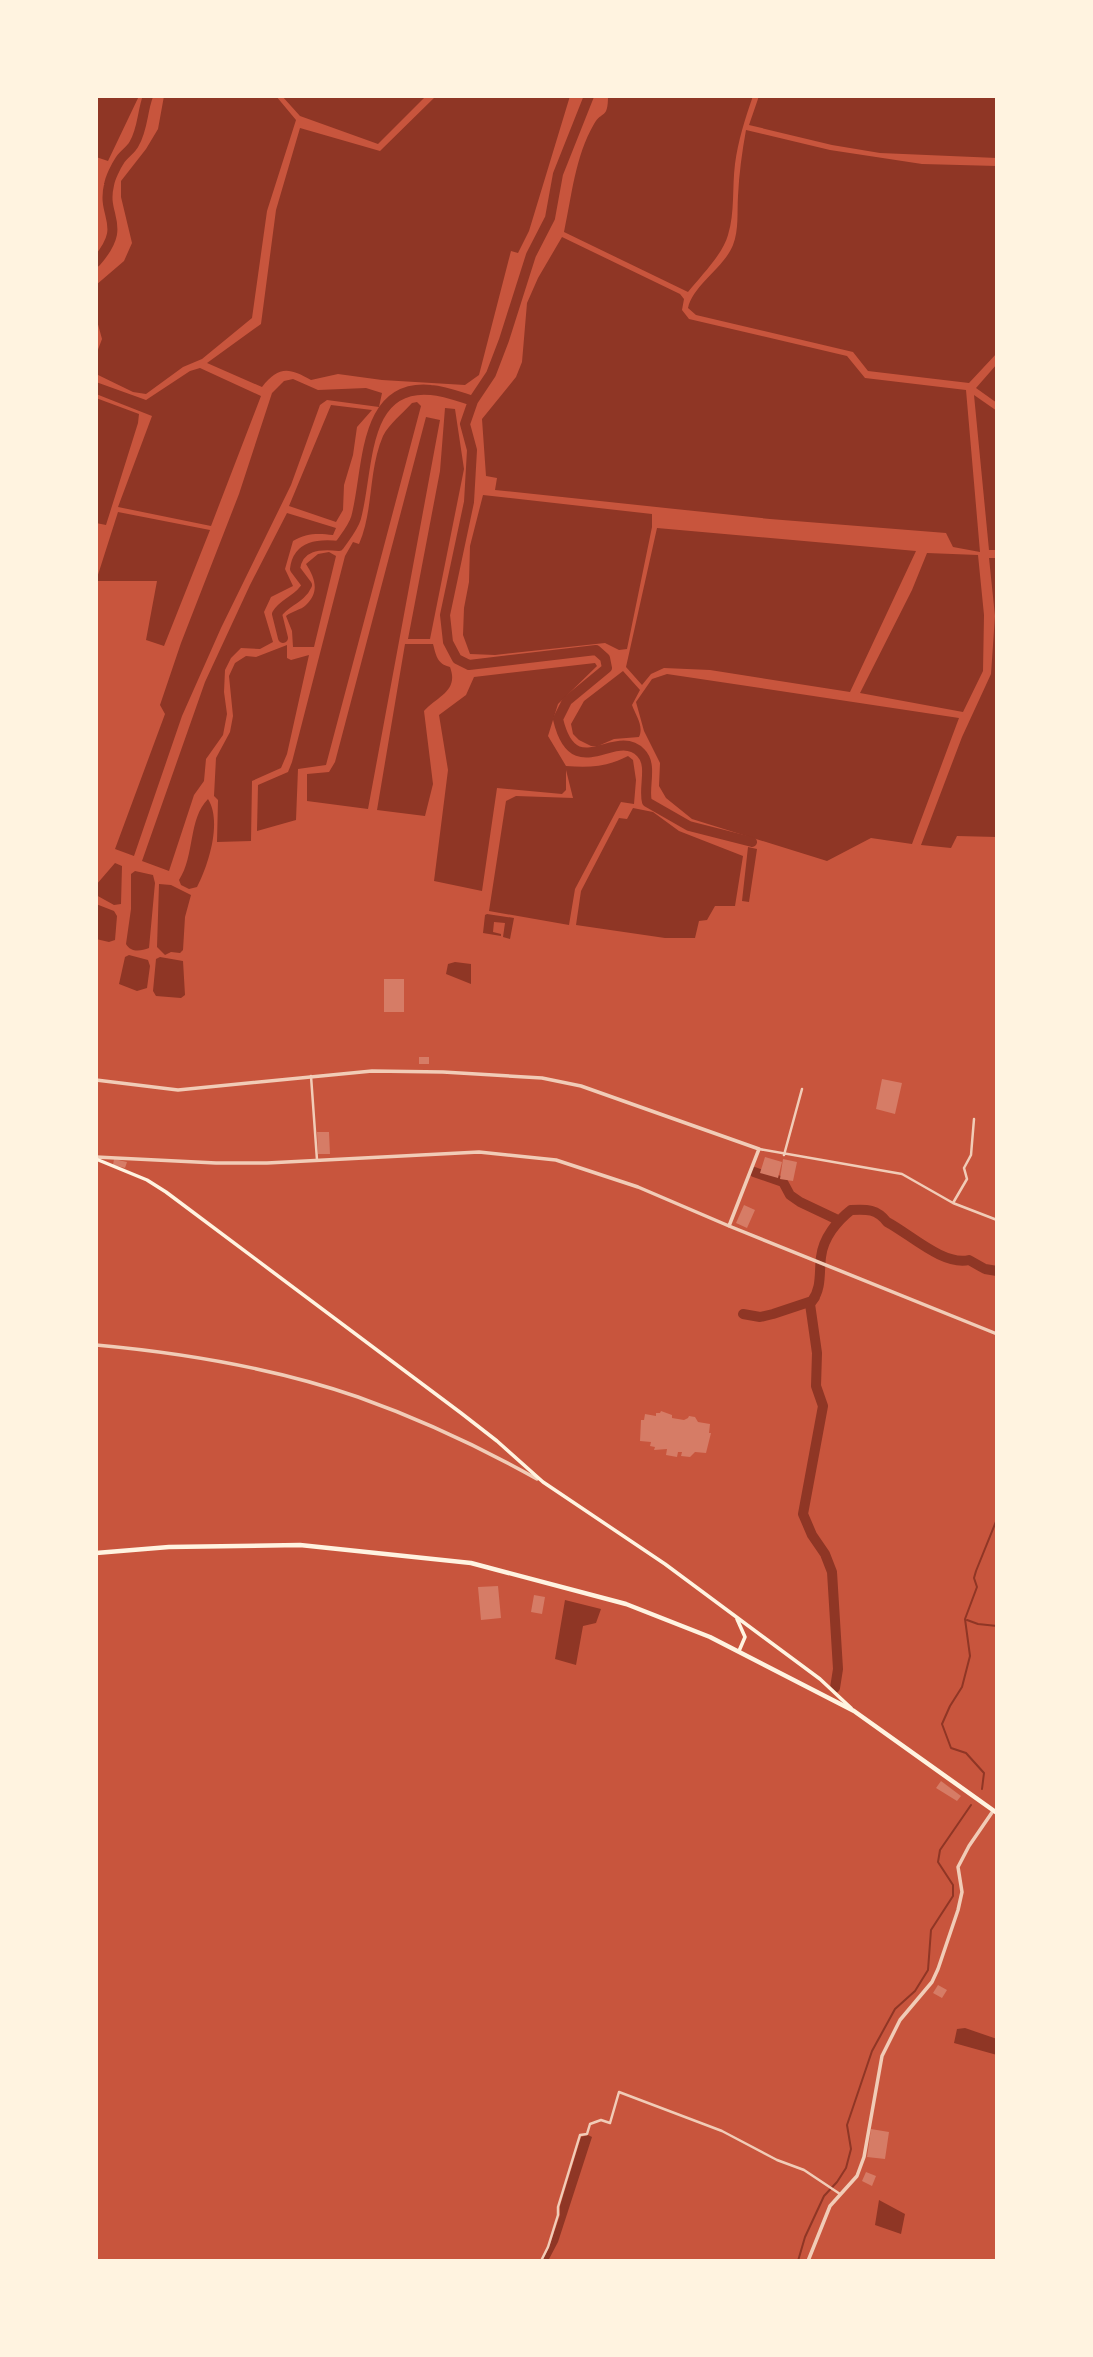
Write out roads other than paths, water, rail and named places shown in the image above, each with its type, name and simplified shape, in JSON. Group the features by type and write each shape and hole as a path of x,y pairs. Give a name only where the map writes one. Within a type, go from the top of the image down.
{"highway":[{"path":"96,1553 169,1547 300,1545 471,1563 626,1604 739,1651 854,1711 995,1812"}],"main road":[{"path":"96,1158 147,1180 166,1192 461,1413 539,1479 665,1564 820,1679 854,1711"},
{"path":"736,1617 745,1637 739,1651"}],"street":[{"path":"96,1080 178,1090 372,1071 542,1078 581,1086 759,1149 902,1174 953,1203 997,1220"},
{"path":"311,1076 317,1160"},
{"path":"784,1155 802,1089"},
{"path":"953,1203 967,1179 964,1168 971,1156 974,1119"},
{"path":"729,1226 759,1149"},
{"path":"96,1158 216,1163 479,1153 556,1160 636,1186 997,1334"},
{"path":"96,1345 156,1351 224,1363 294,1378 356,1396 412,1417 487,1451 539,1479"},
{"path":"808,2261 830,2206 857,2176 864,2157 882,2056 900,2020 932,1982 958,1910 961,1892 958,1867 969,1846 995,1812"},
{"path":"541,2261 558,2215 558,2207 580,2135 587,2134 590,2124 601,2120 610,2123 619,2092 722,2131 777,2160 804,2170 841,2194"}],"waterway":[{"path":"96,262 106,249 113,230 107,196 111,179 120,160 137,138 148,96"},
{"path":"589,96 558,174 550,218 531,255 504,340 491,374 473,401 465,424 472,450 469,502 445,615 448,642 457,659 469,665 596,650 605,658 607,668 567,701 558,719 565,739 574,749 584,753 619,746 631,747 645,758 647,802 689,826 752,842"},
{"path":"283,638 277,614 301,594 307,585 295,569 297,561 300,555 311,548 339,546 351,529 356,518 372,434 380,415 392,400 408,392 431,390 473,401"},
{"path":"754,1172 783,1182 790,1195 800,1202 838,1220"},
{"path":"743,1314 760,1317 812,1301 819,1285 825,1243 836,1225 851,1210 875,1212 938,1254 959,1261 969,1260 985,1269 997,1271"},
{"path":"815,1297 810,1304 817,1353 816,1386 823,1406 803,1514 832,1572 838,1669 835,1688"},
{"path":"982,1789 984,1773 966,1753 951,1748 942,1724 962,1687 970,1656 965,1619 977,1587 974,1578 976,1571 997,1519"},
{"path":"967,1620 997,1626"},
{"path":"798,2261 805,2237 824,2196 846,2168 851,2149 847,2125 872,2051 895,2009 915,1991 928,1970 931,1930 953,1896 953,1885 938,1862 940,1850 971,1805"}]}
